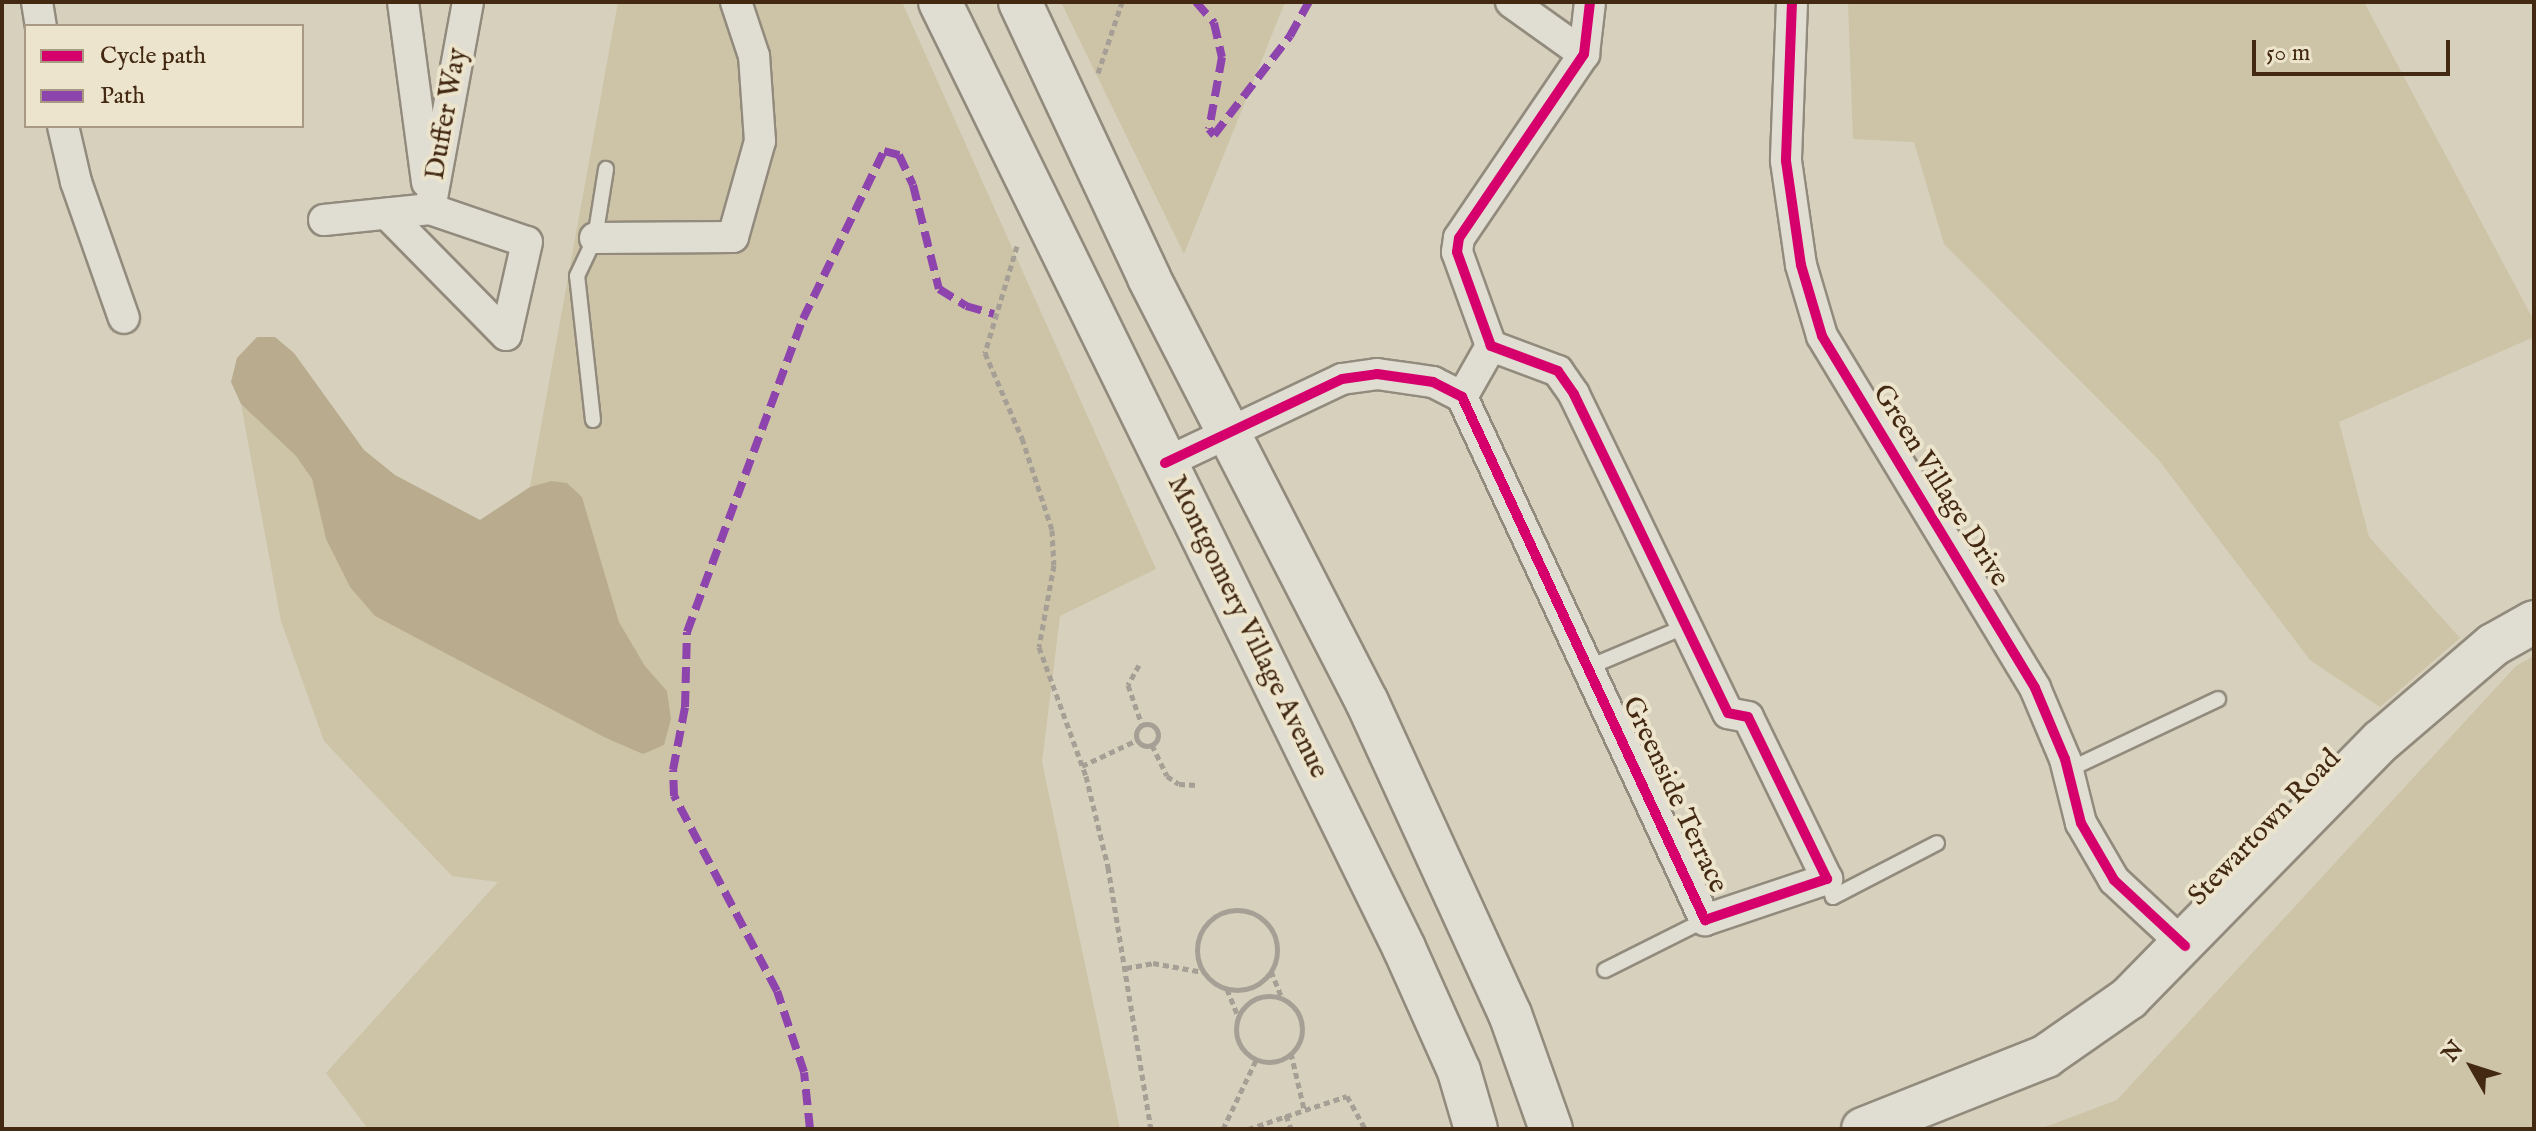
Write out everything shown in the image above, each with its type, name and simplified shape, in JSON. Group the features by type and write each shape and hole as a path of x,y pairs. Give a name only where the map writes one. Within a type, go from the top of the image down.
{"main road":[{"name":"Montgomery Village Avenue","path":"940,2 1404,948 1459,1071 1476,1129"},
{"path":"1020,2 1149,278 1374,716 1510,1014 1551,1129"},
{"name":"Stewartown Road","path":"1863,1129 2046,1056 2129,998 2185,946 2381,741 2493,645 2534,622"}],"street":[{"path":"37,2 41,24"},
{"name":"Duffer Way","path":"403,2 430,209"},
{"name":"Duffer Way","path":"430,209 468,2"},
{"path":"595,238 733,237 760,141 750,33 736,2"},
{"path":"1511,2 1584,54"},
{"path":"1165,463 1310,391 1365,376 1433,382 1462,397 1491,346 1457,252 1459,238 1584,54 1590,2"},
{"name":"Green Village Drive","path":"1792,2 1786,161 1801,265 1822,336 2035,688 2068,770 2081,823 2114,880 2185,946"},
{"path":"63,128 76,182 124,318"},
{"path":"324,220 430,209 527,242 506,335 387,214"},
{"path":"1491,346 1533,359 1558,371 1566,383 1728,713 1748,717 1827,879"},
{"name":"Greenside Terrace","path":"1462,397 1705,920 1827,879"}],"lane":[{"path":"593,420 577,276 595,238 606,169"},
{"path":"1589,667 1684,627"},
{"path":"2068,770 2218,699"},
{"path":"1827,879 1833,897 1937,843"},
{"path":"1605,970 1705,920"}],"path":[{"path":"1098,73 1122,2"},
{"path":"1017,246 985,353 1022,438 1052,530 1053,578 1039,647 1082,766 1108,867 1151,1129"},
{"path":"1137,740 1142,725 1128,685 1139,665"},
{"path":"1142,725 1156,728 1158,739 1152,745"},
{"path":"1082,766 1137,740 1152,745 1173,781 1197,785"},
{"path":"1203,972 1197,955 1199,935 1211,919 1240,910 1259,916 1272,930 1277,956 1271,971 1255,987 1227,989"},
{"path":"1126,968 1153,963 1203,972 1227,989 1238,1017 1237,1039 1256,1060 1279,1060 1291,1053"},
{"path":"1271,971 1283,999 1294,1007 1302,1027 1291,1053 1304,1109"},
{"path":"1238,1017 1256,998 1283,999"},
{"path":"1223,1129 1256,1060"},
{"path":"1248,1129 1347,1096 1365,1129"},
{"path":"1286,1115 1291,1129"}],"shaded area":[{"path":"618,2 902,2 1156,569 1060,616 1042,762 1120,1129 368,1129 326,1073 498,882 452,876 324,741 281,621 241,404 296,456 312,479 326,539 375,616 643,754 667,691 645,666 619,622 582,497 567,483 551,481 530,487"},
{"path":"1061,2 1285,2 1184,254"},
{"path":"1848,2 2364,2 2534,321 2534,337 2339,422 2369,537 2460,638 2380,707 2310,660 2158,459 1944,244 1914,142 1853,139"},
{"path":"257,337 275,337 294,353 364,450 395,475 480,520 530,487 551,481 567,483 582,497 619,622 645,666 667,691 671,719 664,745 643,754 606,738 375,616 350,587 326,539 312,479 296,456 241,404 231,382 237,358"},
{"path":"2534,656 2534,1129 2040,1129 2117,1100 2516,666"}],"marked path":[{"path":"1196,2 1214,23 1222,57 1209,129 1214,135 1290,36 1309,2"},
{"path":"810,1129 804,1072 777,991 674,796 673,770 685,707 687,632 803,319 884,151 899,155 913,185 939,289 966,306 994,314"}],"cycle path":[{"path":"1165,463 1342,379 1377,374 1433,382 1462,397 1705,920 1827,879 1748,717 1728,713 1574,394 1558,371 1491,346 1457,252 1459,238 1584,54 1590,2"},
{"path":"1792,2 1786,161 1801,265 1822,336 2035,688 2065,759 2081,823 2114,880 2185,946"}]}
